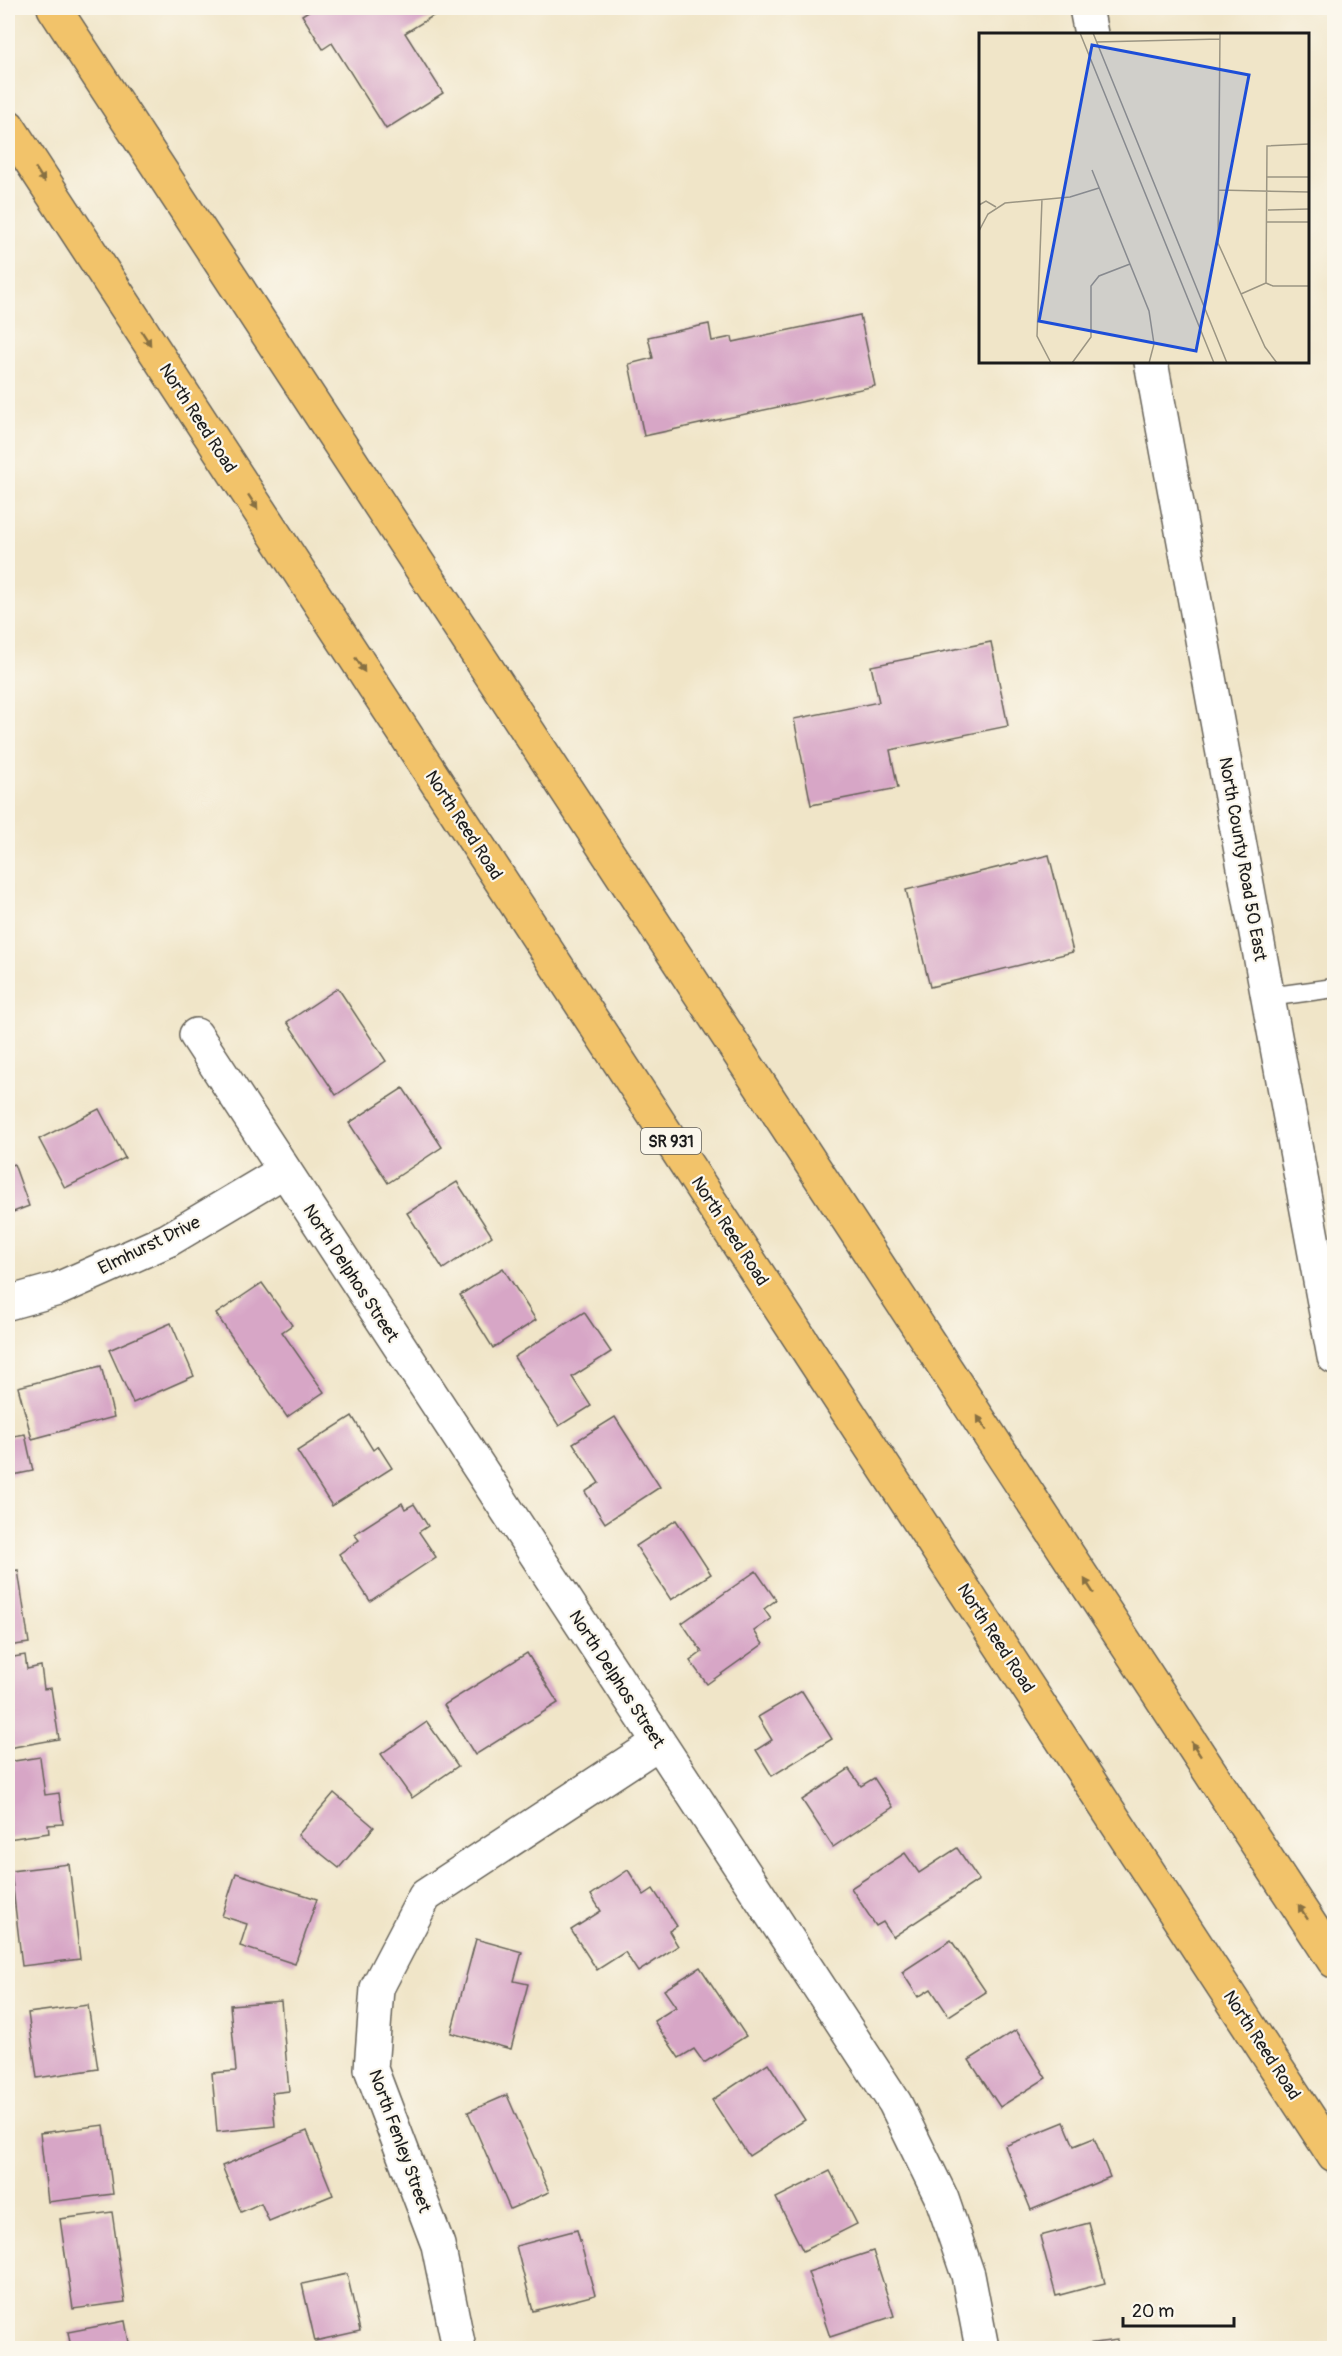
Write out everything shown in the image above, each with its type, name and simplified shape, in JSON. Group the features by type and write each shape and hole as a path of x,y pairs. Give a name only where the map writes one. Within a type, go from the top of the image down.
{"main road":[{"path":"54,8 1335,1961"},
{"name":"North Reed Road","path":"8,126 1335,2156"}],"street":[{"path":"1086,8 1091,33"},
{"name":"North County Road 50 East","path":"1152,363 1335,1357"},
{"name":"North Delphos Street","path":"196,1035 896,2103 942,2199 968,2275 982,2349"},
{"name":"Elmhurst Drive","path":"8,1303 58,1289 168,1240 284,1171"},
{"name":"North Fenley Street","path":"459,2349 438,2245 371,2069 377,1988 425,1896 658,1743"}],"lane":[{"path":"1268,997 1335,988"}],"building":[{"path":"313,8 446,8 405,33 443,93 386,129 332,43 323,49 302,15"},
{"path":"860,315 875,386 644,436 629,364 653,358 648,337 709,324 712,341 732,337 733,342"},
{"path":"991,642 1008,726 890,750 898,788 811,805 794,719 879,702 871,666"},
{"path":"1049,855 1073,952 930,987 906,890"},
{"path":"338,988 386,1061 336,1095 287,1022"},
{"path":"403,1088 442,1147 388,1183 349,1123"},
{"path":"99,1109 125,1158 65,1188 39,1139"},
{"path":"14,1164 29,1206 8,1214 8,1166"},
{"path":"457,1182 492,1236 443,1269 407,1213"},
{"path":"503,1268 536,1320 493,1348 460,1295"},
{"path":"262,1283 292,1325 282,1332 324,1392 287,1417 216,1314"},
{"path":"584,1312 611,1352 572,1377 591,1406 559,1426 514,1357"},
{"path":"171,1323 194,1376 133,1403 109,1350"},
{"path":"101,1366 114,1417 32,1439 18,1387"},
{"path":"352,1416 373,1450 378,1446 392,1468 332,1506 297,1451"},
{"path":"615,1417 660,1487 605,1523 585,1492 599,1483 573,1443"},
{"path":"25,1434 33,1471 8,1476 8,1437"},
{"path":"402,1503 405,1509 414,1504 428,1526 419,1532 436,1557 370,1601 339,1554 359,1540 354,1534"},
{"path":"676,1520 711,1574 671,1600 636,1546"},
{"path":"18,1570 29,1643 8,1646 8,1572"},
{"path":"756,1571 776,1600 764,1609 771,1619 754,1631 763,1644 707,1684 690,1661 702,1652 682,1623"},
{"path":"527,1653 558,1703 475,1755 444,1705"},
{"path":"25,1655 27,1669 41,1666 44,1689 51,1688 59,1739 8,1748 8,1658"},
{"path":"802,1691 832,1739 772,1776 756,1750 772,1740 758,1717"},
{"path":"427,1722 458,1766 412,1798 381,1754"},
{"path":"40,1757 45,1795 59,1793 63,1824 48,1825 49,1833 8,1839 8,1762"},
{"path":"849,1769 861,1786 874,1778 893,1807 833,1847 802,1800"},
{"path":"334,1793 374,1827 339,1868 298,1835"},
{"path":"957,1848 979,1880 893,1937 883,1922 876,1926 851,1888 905,1853 919,1873"},
{"path":"69,1864 80,1959 22,1966 11,1871"},
{"path":"628,1870 644,1895 653,1889 677,1926 669,1931 678,1946 638,1972 625,1952 597,1970 571,1930 601,1911 591,1895"},
{"path":"236,1873 317,1899 295,1964 240,1946 247,1924 222,1916"},
{"path":"476,1939 522,1952 514,1981 528,1984 511,2049 451,2033"},
{"path":"951,1940 986,1992 949,2016 931,1989 918,1997 902,1972"},
{"path":"700,1967 746,2036 704,2063 694,2049 679,2058 654,2021 676,2007 664,1990"},
{"path":"281,2001 289,2091 272,2093 275,2126 217,2132 212,2073 236,2071 230,2005"},
{"path":"88,2005 98,2069 37,2078 28,2013"},
{"path":"1016,2030 1046,2078 1000,2107 969,2060"},
{"path":"768,2063 805,2120 749,2156 712,2100"},
{"path":"507,2095 549,2192 510,2209 468,2112"},
{"path":"1064,2122 1074,2146 1094,2138 1110,2177 1031,2210 1005,2146"},
{"path":"104,2125 113,2194 48,2202 40,2133"},
{"path":"307,2131 333,2195 269,2221 261,2203 241,2212 222,2166"},
{"path":"830,2171 857,2224 803,2251 776,2198"},
{"path":"112,2212 125,2302 73,2309 60,2219"},
{"path":"1089,2223 1105,2283 1056,2296 1040,2236"},
{"path":"577,2230 595,2295 533,2311 516,2246"},
{"path":"873,2251 894,2316 830,2337 808,2272"},
{"path":"347,2274 360,2331 315,2341 302,2284"},
{"path":"125,2321 130,2348 71,2348 68,2332"},
{"path":"1117,2340 1118,2348 1063,2348 1063,2347"}]}
